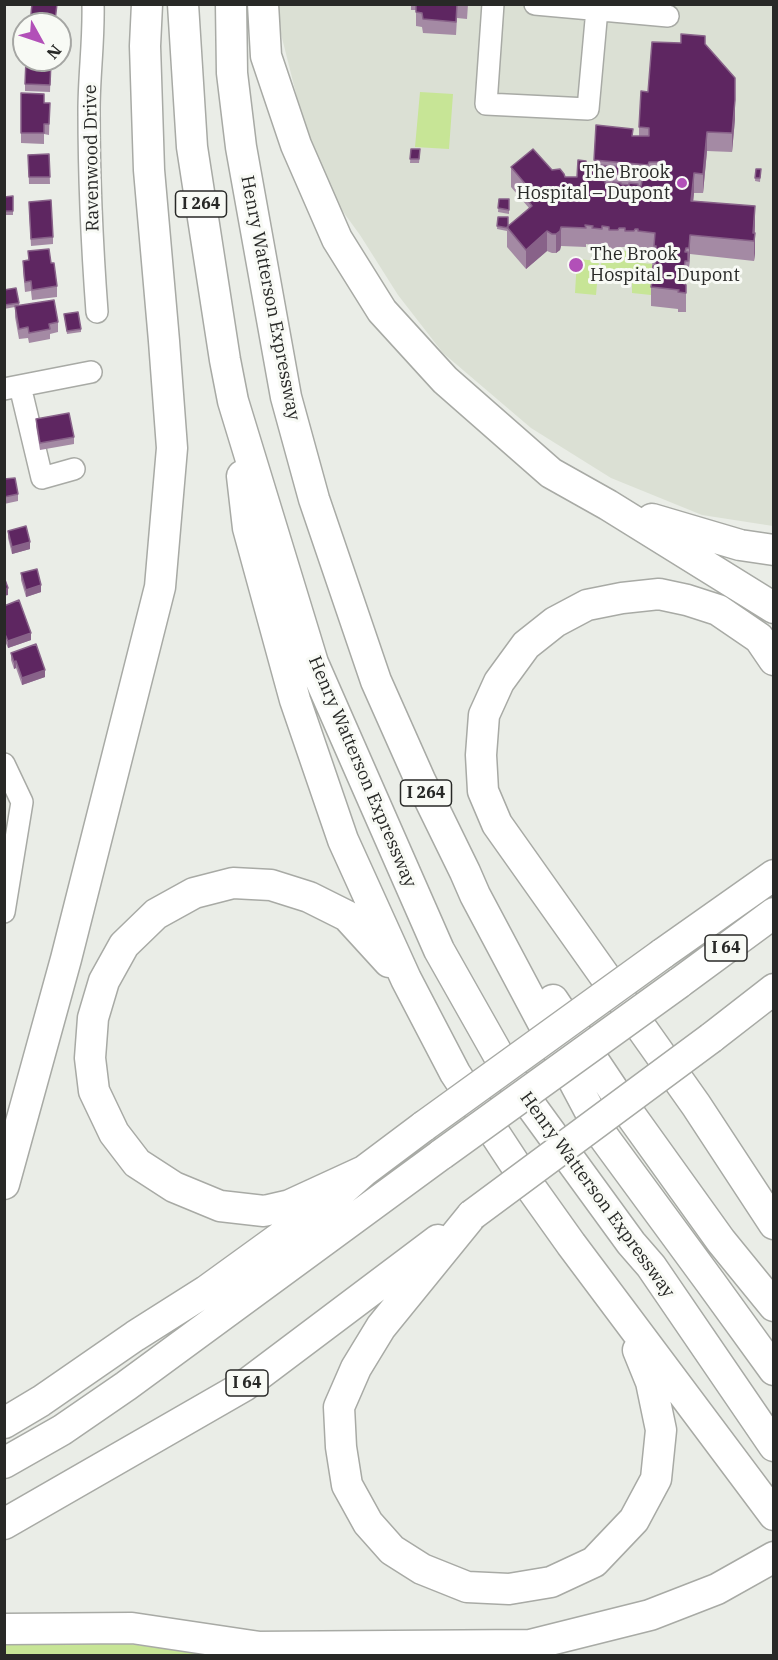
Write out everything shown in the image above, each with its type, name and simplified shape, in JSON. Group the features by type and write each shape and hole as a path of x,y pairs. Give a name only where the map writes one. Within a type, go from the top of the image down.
{"highway":[{"path":"4,1184 66,959 160,587 172,448 149,170 145,46 147,4"},
{"name":"Henry Watterson Expressway","path":"183,4 192,147 233,401 313,663 440,950 513,1082 631,1243 651,1266 774,1446"},
{"name":"Henry Watterson Expressway","path":"231,4 232,73 241,147 286,397 314,499 376,681 415,771 475,895 603,1136 774,1370"},
{"path":"263,4 266,56 296,145 337,239 382,311 446,380 551,473 608,505 774,608"},
{"path":"241,147 297,385 334,521 429,775 524,957 628,1112 721,1241 774,1306"},
{"path":"233,401 248,528 295,700 343,840 405,979 460,1082 564,1235 774,1515"},
{"path":"608,505 694,533 740,545 774,550"},
{"path":"774,660 759,638 718,610 687,600 659,594 587,605 555,622 526,645 499,682 484,715 481,755 483,791 497,824 696,1105 774,1224"},
{"path":"735,902 774,852"},
{"path":"4,1423 206,1291 329,1202 364,1171 424,1126 774,875"},
{"path":"364,1171 290,1205 264,1211 220,1206 174,1187 137,1163 114,1133 94,1091 90,1058 93,1018 104,981 124,945 156,914 194,893 232,883 271,885 309,897 347,916 405,979"},
{"name":"I 64","path":"4,1463 62,1430 126,1386 774,913"},
{"name":"I 64","path":"4,1524 244,1386 774,989"},
{"path":"472,1215 381,1327 356,1368 339,1407 341,1447 347,1485 368,1522 392,1550 422,1569 467,1587 509,1589 551,1582 594,1562 634,1520 656,1479 661,1430 651,1383 623,1314"},
{"path":"254,1647 530,1645 650,1615 717,1589 774,1557"},
{"path":"4,1629 132,1628 322,1656"}],"street":[{"name":"Ravenwood Drive","path":"93,4 89,141 93,257 98,312"},
{"path":"493,4 486,104 588,108 609,8"},
{"path":"535,4 609,8 668,16"},
{"path":"74,469 42,478 12,388 91,372"},
{"path":"4,764 22,802 9,855 4,912"}],"shaded area":[{"name":"The Brook Hospital - Dupont","path":"278,5 773,5 773,526 702,515 611,478 531,428 443,353 398,295 336,202 311,153 279,26"}],"green space":[{"path":"420,92 453,94 449,149 415,147"},
{"path":"602,249 639,252 639,263 654,264 651,295 632,293 632,277 601,267"},
{"path":"577,259 599,261 596,295 575,293"},
{"path":"58,1638 130,1644 211,1655 5,1655 4,1644"}],"building":[{"path":"32,4 57,4 56,12 31,12"},
{"path":"416,4 457,4 456,22 423,19 422,13 416,12"},
{"name":"The Brook Hospital – Dupont","path":"681,34 705,36 705,44 735,78 732,133 707,132 703,174 694,173 691,201 755,206 754,241 690,235 689,248 686,248 685,252 688,252 688,261 685,261 684,269 686,269 684,284 686,293 651,287 655,275 652,275 656,259 653,259 653,249 656,249 654,246 655,233 638,231 638,229 625,231 625,228 609,230 609,227 602,226 602,229 585,225 586,228 561,227 556,234 547,231 526,250 507,227 532,206 529,196 533,193 511,167 533,149 552,170 560,169 565,177 577,177 578,160 586,161 586,164 659,170 659,162 649,162 648,165 594,160 596,125 633,129 632,136 649,136 649,128 639,127 641,91 648,92 652,42 681,43","holes":["600,172 643,176 641,186 629,183 629,185 605,183 600,180"]},
{"path":"26,72 51,72 50,85 25,84"},
{"path":"21,93 44,94 44,103 50,103 49,124 44,124 44,133 21,133"},
{"path":"411,149 420,149 419,159 410,159"},
{"path":"49,154 50,177 29,177 28,155"},
{"path":"756,169 761,169 760,178 755,178"},
{"path":"13,196 13,211 4,211 4,197"},
{"path":"499,199 509,199 509,210 498,208"},
{"path":"51,200 53,237 31,239 29,202"},
{"path":"498,217 508,217 508,228 497,226"},
{"path":"49,249 51,263 54,263 57,286 32,290 31,281 25,282 23,261 29,260 28,251"},
{"path":"16,288 19,303 4,305 4,290"},
{"path":"54,300 58,322 49,324 50,329 29,333 28,327 19,329 15,306"},
{"path":"78,312 81,329 67,331 64,314"},
{"path":"69,413 74,437 40,443 36,419"},
{"path":"15,478 18,494 4,497 4,479"},
{"path":"26,526 30,542 12,547 8,531"},
{"path":"37,569 41,585 26,590 21,573"},
{"path":"4,577 8,588 4,589"},
{"path":"19,600 31,633 8,641 4,632 4,606"},
{"path":"36,644 45,670 22,678 11,653"}],"place":[{"name":"The Brook Hospital – Dupont","path":"682,183"},
{"name":"The Brook Hospital - Dupont","path":"576,265"}]}
